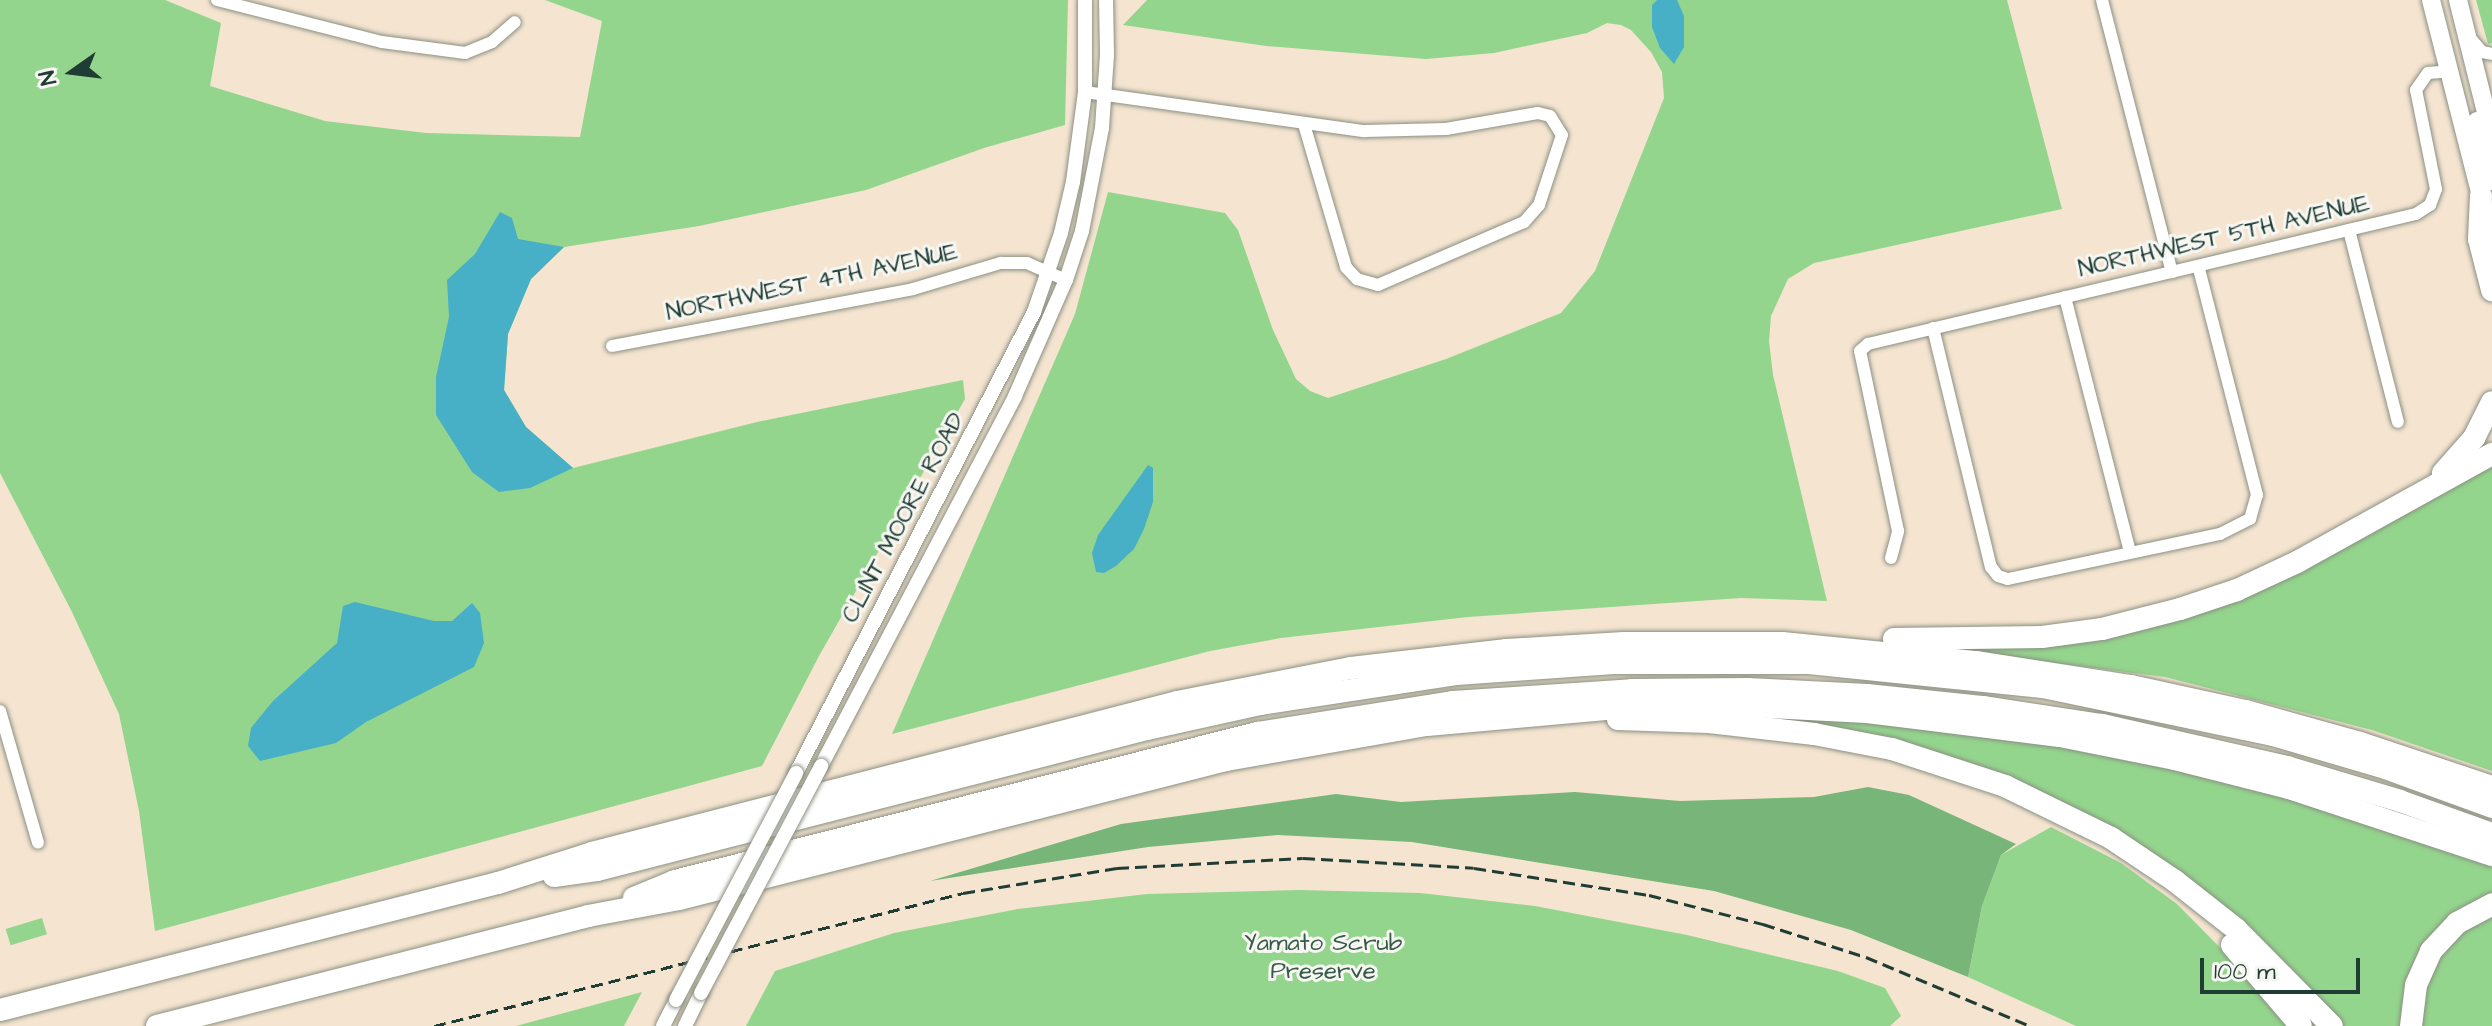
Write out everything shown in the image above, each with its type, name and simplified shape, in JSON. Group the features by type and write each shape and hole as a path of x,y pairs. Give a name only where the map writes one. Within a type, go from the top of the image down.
{"highway":[{"path":"2487,188 2479,239 2492,290"},
{"path":"2415,495 2466,449 2492,402"},
{"path":"0,1010 498,883 623,845 1141,711 1272,682 1389,663 1507,650 1637,643 2022,639 2133,622 2189,607 2257,581 2492,454"},
{"path":"1782,643 1977,662 2170,694 2324,732 2492,787"},
{"path":"498,883 597,870 1147,729 1261,704 1456,674 1627,662 1809,663 2043,687 2198,717 2286,739 2385,768 2492,807"},
{"path":"588,916 675,881 1207,744 1400,709 1594,691 1710,689 1829,692 1944,702 2061,719 2261,760 2387,797 2492,834"},
{"path":"157,1026 588,916 679,899 1226,760 1400,729 1639,706 1750,706 1867,712 1996,726 2138,751 2250,778 2401,822 2492,855"},
{"path":"1549,714 1746,725 1854,741 1987,779 2076,819 2142,858 2206,904 2264,956 2332,1026"},
{"path":"2076,819 2205,917 2251,965 2301,1026"},
{"path":"2411,1026 2413,998 2431,951 2457,923 2492,904"}],"main road":[{"path":"2431,0 2449,71 2487,188 2492,239"},
{"path":"2453,1 2466,29 2492,136"}],"street":[{"path":"217,0 382,42 465,53 492,42 515,22"},
{"name":"CLINT MOORE ROAD","path":"663,1026 1008,369 1049,273 1073,182 1085,92 1085,0"},
{"name":"CLINT MOORE ROAD","path":"685,1026 1015,396 1066,280 1094,180 1105,95 1106,0"},
{"path":"2102,0 2172,272"},
{"path":"2466,29 2482,52 2492,54"},
{"name":"NORTHWEST 5TH AVENUE","path":"1891,558 1898,531 1860,351 1868,344 2416,214 2430,205 2435,197 2435,178 2416,90 2428,73 2449,71"},
{"path":"1085,92 1364,131 1432,130 1538,113 1550,116 1562,135 1539,205 1524,222 1378,285 1357,279 1346,267 1304,124"},
{"path":"2349,230 2398,422"},
{"name":"NORTHWEST 4TH AVENUE","path":"612,346 913,289 1001,263 1027,263 1066,280"},
{"path":"1933,328 1991,567 1998,576 2008,579 2231,530 2250,519 2257,503 2198,266"},
{"path":"2065,297 2130,552"},
{"path":"0,711 38,843"}],"green space":[{"path":"0,0 165,0 221,23 210,86 325,121 426,133 580,137 602,21 545,0 1068,0 1065,125 984,148 866,190 699,226 564,247 531,279 508,334 504,390 526,427 573,468 757,422 963,380 965,399 819,656 762,766 155,931 139,811 119,714 72,612 0,473"},
{"path":"1147,0 2007,0 2062,209 1814,263 1788,279 1771,316 1769,341 1773,375 1827,601 1741,598 1468,617 1281,638 1210,651 892,734 1075,314 1108,192 1225,213 1238,230 1273,330 1296,379 1310,391 1328,398 1446,359 1561,313 1595,271 1664,98 1662,72 1651,52 1631,30 1621,25 1607,23 1587,33 1494,53 1426,59 1266,46 1123,25"},
{"path":"2476,0 2492,0 2492,43 2488,44"},
{"path":"2492,458 2492,771 2372,730 2165,677 1976,653 1976,646 2175,616"},
{"path":"1795,717 1924,725 2082,747 2340,809 2492,861 2492,897 2453,917 2404,1026 2343,1026 2289,969 2079,811 1795,724"},
{"path":"1868,787 1909,795 2016,844 2001,855 1982,906 1968,977 1851,930 1714,891 1412,842 1278,835 1148,847 930,881 1121,824 1336,794 1401,802 1575,792 1680,801 1814,797"},
{"path":"2051,827 2121,863 2177,904 2253,981 2289,1026 2076,1026 1968,977 1982,906 2001,855"},
{"name":"Yamato Scrub Preserve","path":"1298,890 1420,893 1535,906 1687,935 1838,971 1885,988 1901,1016 1890,1026 746,1026 775,971 894,933 1018,909 1147,894"},
{"path":"2492,914 2492,1026 2422,1026 2427,983 2444,951 2468,927"},
{"path":"42,918 47,934 11,945 6,929"},
{"path":"642,992 624,1026 516,1026"}],"water":[{"path":"1657,0 1677,0 1684,16 1684,47 1674,64 1660,48 1652,27 1652,5"},
{"path":"500,212 512,218 518,239 564,247 531,279 508,334 504,390 526,427 573,468 530,488 499,492 472,472 436,415 436,377 449,317 447,280 475,254"},
{"path":"1148,465 1153,468 1153,502 1144,529 1134,549 1116,566 1104,573 1096,572 1092,553 1098,535"},
{"path":"355,602 434,621 452,621 472,603 480,613 484,643 474,667 366,722 336,743 260,761 248,746 251,728 273,701 337,643 343,606"}],"railway":[{"path":"434,1026 963,893 1117,868 1303,858 1474,868 1649,895 1763,924 1866,957 2030,1026"}]}
